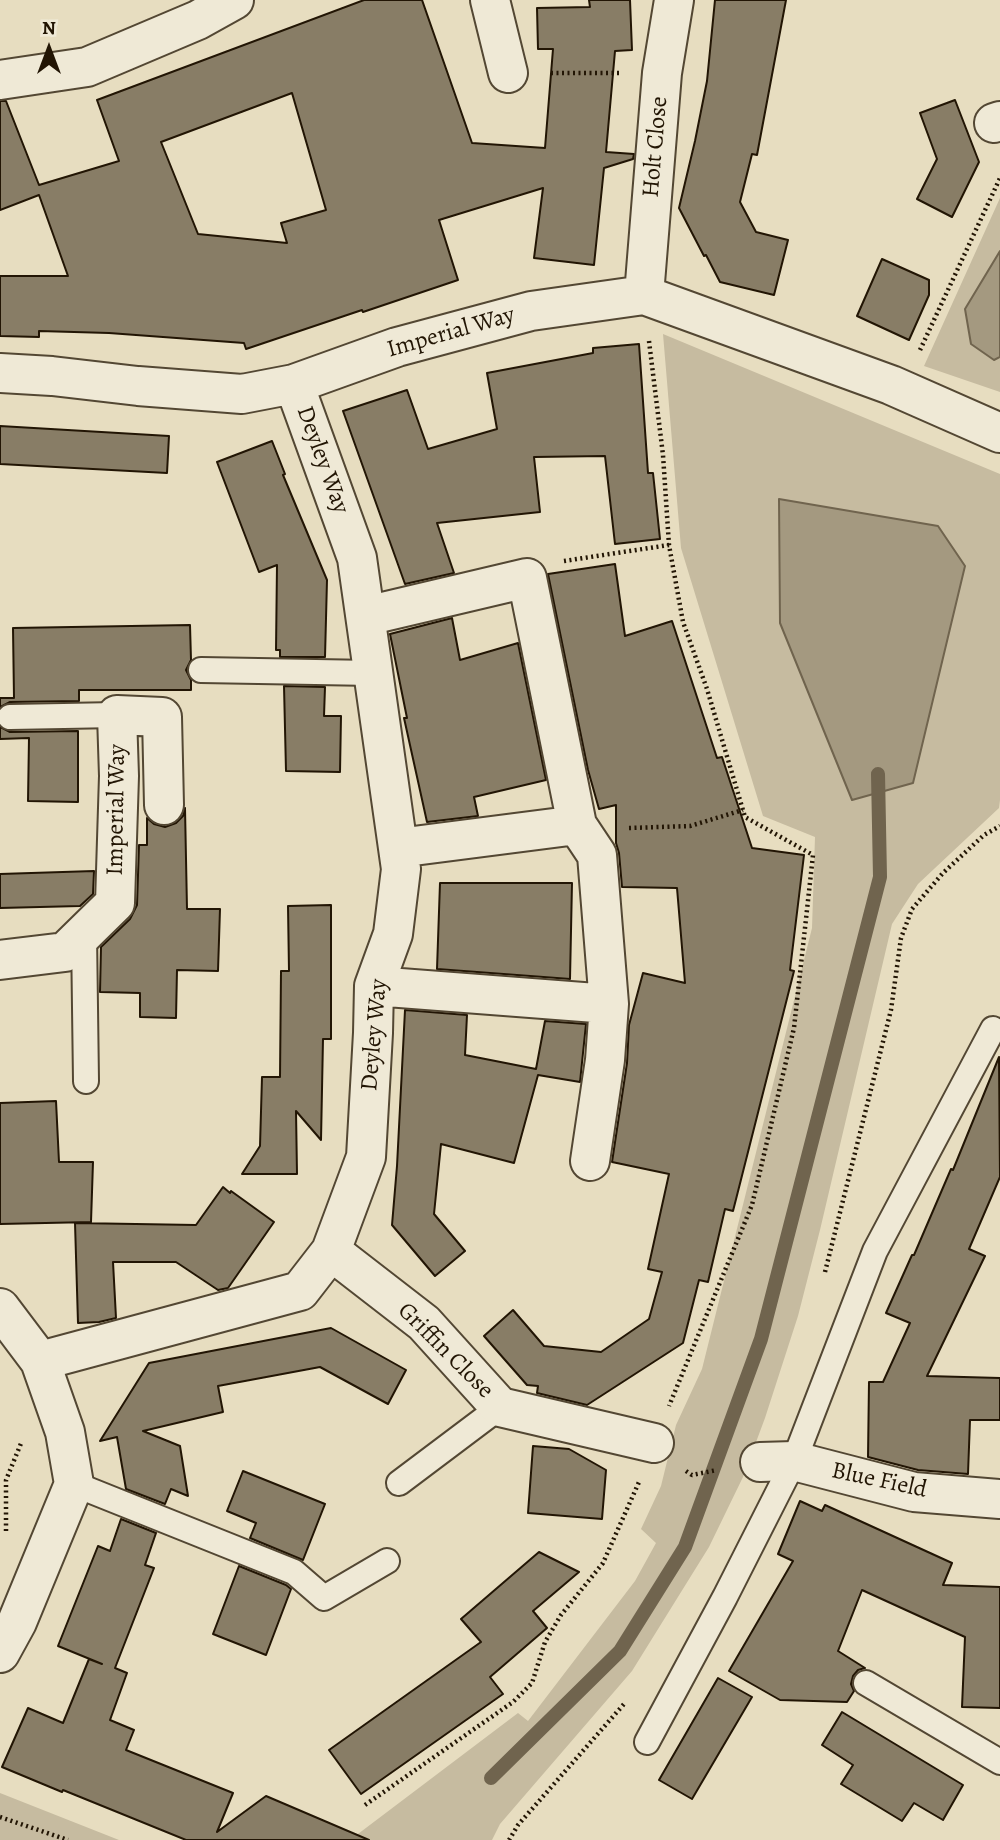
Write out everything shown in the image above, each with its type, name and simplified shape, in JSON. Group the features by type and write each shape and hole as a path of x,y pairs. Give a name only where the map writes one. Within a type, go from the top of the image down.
{"street":[{"path":"0,80 87,67 198,20 234,0"},
{"path":"490,0 508,73"},
{"name":"Holt Close","path":"644,295 662,73 674,0"},
{"name":"Imperial Way","path":"0,373 242,394 295,384 397,347 520,314 644,295 896,387 1000,433"},
{"name":"Deyley Way","path":"40,1361 300,1291 331,1251 366,1157 374,986 393,934 401,869 357,558 295,384"},
{"path":"366,616 527,578 580,829 597,855 609,1004 605,1060 590,1161"},
{"name":"Imperial Way","path":"0,960 65,952 115,903 119,776 117,715 162,717 164,805"},
{"path":"398,848 580,829"},
{"path":"374,986 609,1004"},
{"name":"Griffin Close","path":"331,1251 424,1323 500,1407 654,1443"},
{"path":"0,1308 40,1361 65,1432 74,1484 17,1622 0,1653"},
{"name":"Blue Field","path":"777,1462 915,1492 1000,1499"}],"lane":[{"path":"201,670 373,673"},
{"path":"10,717 117,715"},
{"path":"84,934 86,1081"},
{"path":"646,1742 725,1597 777,1462 875,1251 993,1029"},
{"path":"400,1483 500,1407"},
{"path":"74,1484 295,1572 324,1598 387,1561"},
{"path":"866,1684 1000,1762"}],"path":[{"path":"508,73 662,73"},
{"path":"896,387 1000,177"},
{"path":"365,1805 513,1702 533,1684 545,1642 561,1615 603,1563 628,1510 751,1205 794,1028 813,855 745,817 707,689 683,622 669,545 663,456 644,295"},
{"path":"527,578 537,566 669,545"},
{"path":"580,829 690,825 743,810"},
{"path":"823,1282 891,1010 901,938 912,909 943,873 984,835 1000,826"},
{"path":"37,1573 6,1553 6,1480 24,1434 62,1424"},
{"path":"509,1840 518,1825 625,1703"},
{"path":"0,1817 68,1840"}],"shaded area":[{"path":"1000,198 1000,392 924,366"},
{"path":"1000,251 1000,357 994,360 971,344 965,309"},
{"path":"663,334 1000,474 999,808 918,884 892,924 798,1316 765,1418 743,1477 709,1547 632,1671 500,1824 492,1840 350,1840 518,1713 528,1721 635,1581 656,1543 641,1529 661,1486 676,1425 702,1369 812,928 815,837 763,816 681,548"},
{"path":"779,499 938,526 965,566 913,783 852,800 780,623"},
{"path":"0,1793 119,1840 0,1840"}],"building":[{"path":"364,0 422,0 472,143 545,148 553,49 538,49 537,8 590,7 589,0 630,0 632,50 615,51 606,152 634,154 633,159 604,168 594,265 534,258 543,188 439,220 458,280 246,349 244,343 109,333 39,331 39,337 0,336 0,276 68,276 39,195 0,210 0,101 6,101 39,185 119,161 97,100","holes":["292,93 326,210 281,223 287,243 198,234 161,142"]},
{"path":"715,0 786,0 757,155 752,154 740,202 756,232 788,240 774,295 720,282 679,208 707,81"},
{"path":"955,100 979,162 952,217 917,199 937,159 920,113"},
{"path":"882,259 929,280 929,295 909,340 857,316"},
{"path":"639,344 648,473 653,473 660,539 615,544 605,456 534,457 540,512 437,523 454,573 405,584 343,411 407,390 428,449 497,429 487,373 593,353 593,348"},
{"path":"0,426 169,436 167,473 0,464"},
{"path":"272,441 285,474 283,475 327,580 325,657 280,657 280,650 276,650 277,565 259,572 217,462"},
{"path":"615,564 625,636 672,621 717,758 722,757 752,848 804,855 790,970 794,971 733,1211 725,1209 708,1282 699,1280 683,1343 587,1405 537,1393 538,1386 527,1385 484,1336 513,1310 544,1346 601,1352 649,1319 662,1272 648,1269 669,1174 612,1162 627,1063 629,1025 643,973 685,983 677,888 622,887 616,843 616,805 599,809 588,770 548,574"},
{"path":"452,618 460,660 518,643 546,780 474,797 478,816 427,822 404,718 407,718 390,634"},
{"path":"190,625 191,660 186,670 191,680 191,690 79,690 79,701 10,702 0,707 0,698 14,698 13,628"},
{"path":"284,686 325,687 324,716 341,716 340,772 286,771"},
{"path":"0,727 10,732 78,731 78,802 28,801 29,738 0,739"},
{"path":"185,808 187,909 220,909 218,971 177,970 176,1018 140,1017 140,993 100,992 101,947 130,919 137,905 139,845 147,845 147,818 154,824 165,827 176,823 183,816"},
{"path":"94,871 93,894 80,906 0,908 0,874"},
{"path":"440,883 572,883 570,979 437,969"},
{"path":"331,905 331,1039 323,1039 321,1140 296,1111 297,1174 242,1174 260,1146 262,1077 280,1077 281,971 289,971 288,906"},
{"path":"405,1010 467,1015 465,1055 536,1069 545,1021 586,1024 580,1082 538,1075 514,1163 441,1144 434,1214 465,1251 435,1276 392,1225"},
{"path":"999,1057 1000,1177 969,1249 985,1256 927,1376 1000,1378 1000,1420 970,1420 968,1474 918,1470 868,1457 869,1382 883,1382 910,1323 886,1313 951,1169 953,1170"},
{"path":"56,1101 59,1162 93,1162 91,1222 0,1224 0,1103"},
{"path":"223,1187 274,1222 228,1288 218,1290 176,1262 113,1262 116,1318 78,1323 75,1223 196,1225"},
{"path":"331,1328 406,1370 388,1404 320,1367 218,1386 223,1412 143,1431 180,1446 188,1496 171,1489 165,1504 126,1489 117,1437 100,1441 149,1363"},
{"path":"533,1446 569,1449 606,1470 602,1519 528,1513"},
{"path":"243,1471 325,1504 303,1560 250,1538 256,1523 227,1511"},
{"path":"800,1501 822,1511 825,1505 952,1563 943,1585 1000,1587 1000,1708 962,1707 965,1637 862,1590 838,1651 865,1668 858,1670 853,1676 851,1684 854,1691 847,1702 780,1700 729,1671 793,1561 778,1554"},
{"path":"121,1519 156,1533 145,1565 154,1568 115,1668 127,1673 110,1720 134,1730 126,1750 233,1793 217,1832 266,1796 369,1840 186,1840 2,1767 28,1708 63,1723 89,1659 102,1664 58,1646 98,1546 110,1551"},
{"path":"539,1552 579,1572 533,1611 547,1628 490,1677 503,1694 361,1794 329,1750 481,1642 461,1619"},
{"path":"239,1566 291,1589 266,1655 213,1634"},
{"path":"718,1678 752,1697 692,1799 659,1780"},
{"path":"842,1712 963,1785 943,1820 914,1803 902,1821 841,1784 853,1765 822,1745"}],"waterway":[{"path":"491,1778 620,1651 685,1547 761,1339 880,877 878,774"}]}
